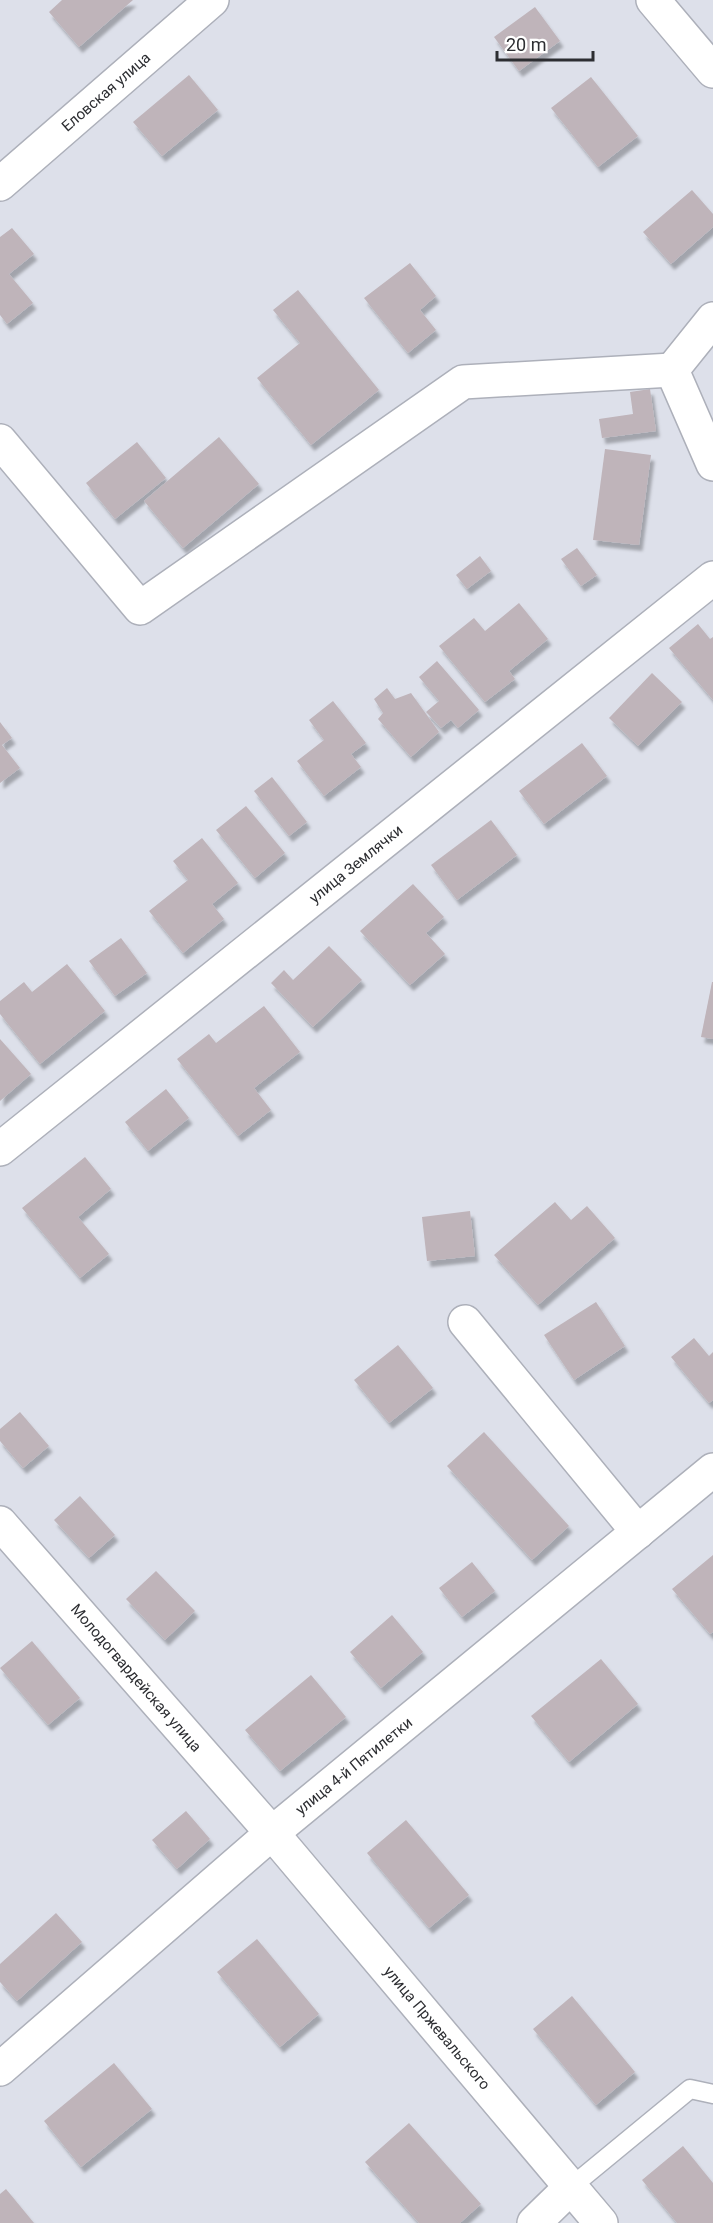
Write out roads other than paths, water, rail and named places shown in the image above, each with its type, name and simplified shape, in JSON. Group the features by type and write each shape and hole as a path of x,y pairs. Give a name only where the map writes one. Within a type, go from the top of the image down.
{"street":[{"name":"Еловская улица","path":"0,184 212,0"},
{"path":"653,0 713,71"},
{"path":"0,441 140,608 463,382 672,370 713,319"},
{"path":"672,370 713,464"},
{"name":"улица Землячки","path":"0,1149 713,578"},
{"path":"465,1322 638,1532"},
{"name":"улица 4-й Пятилетки","path":"0,2069 272,1833 713,1470"},
{"name":"Молодогвардейская улица","path":"0,1523 272,1833"},
{"name":"улица Пржевальского","path":"272,1833 600,2223"},
{"path":"534,2223 571,2187"}],"lane":[{"path":"571,2187 690,2089 713,2094"}]}
